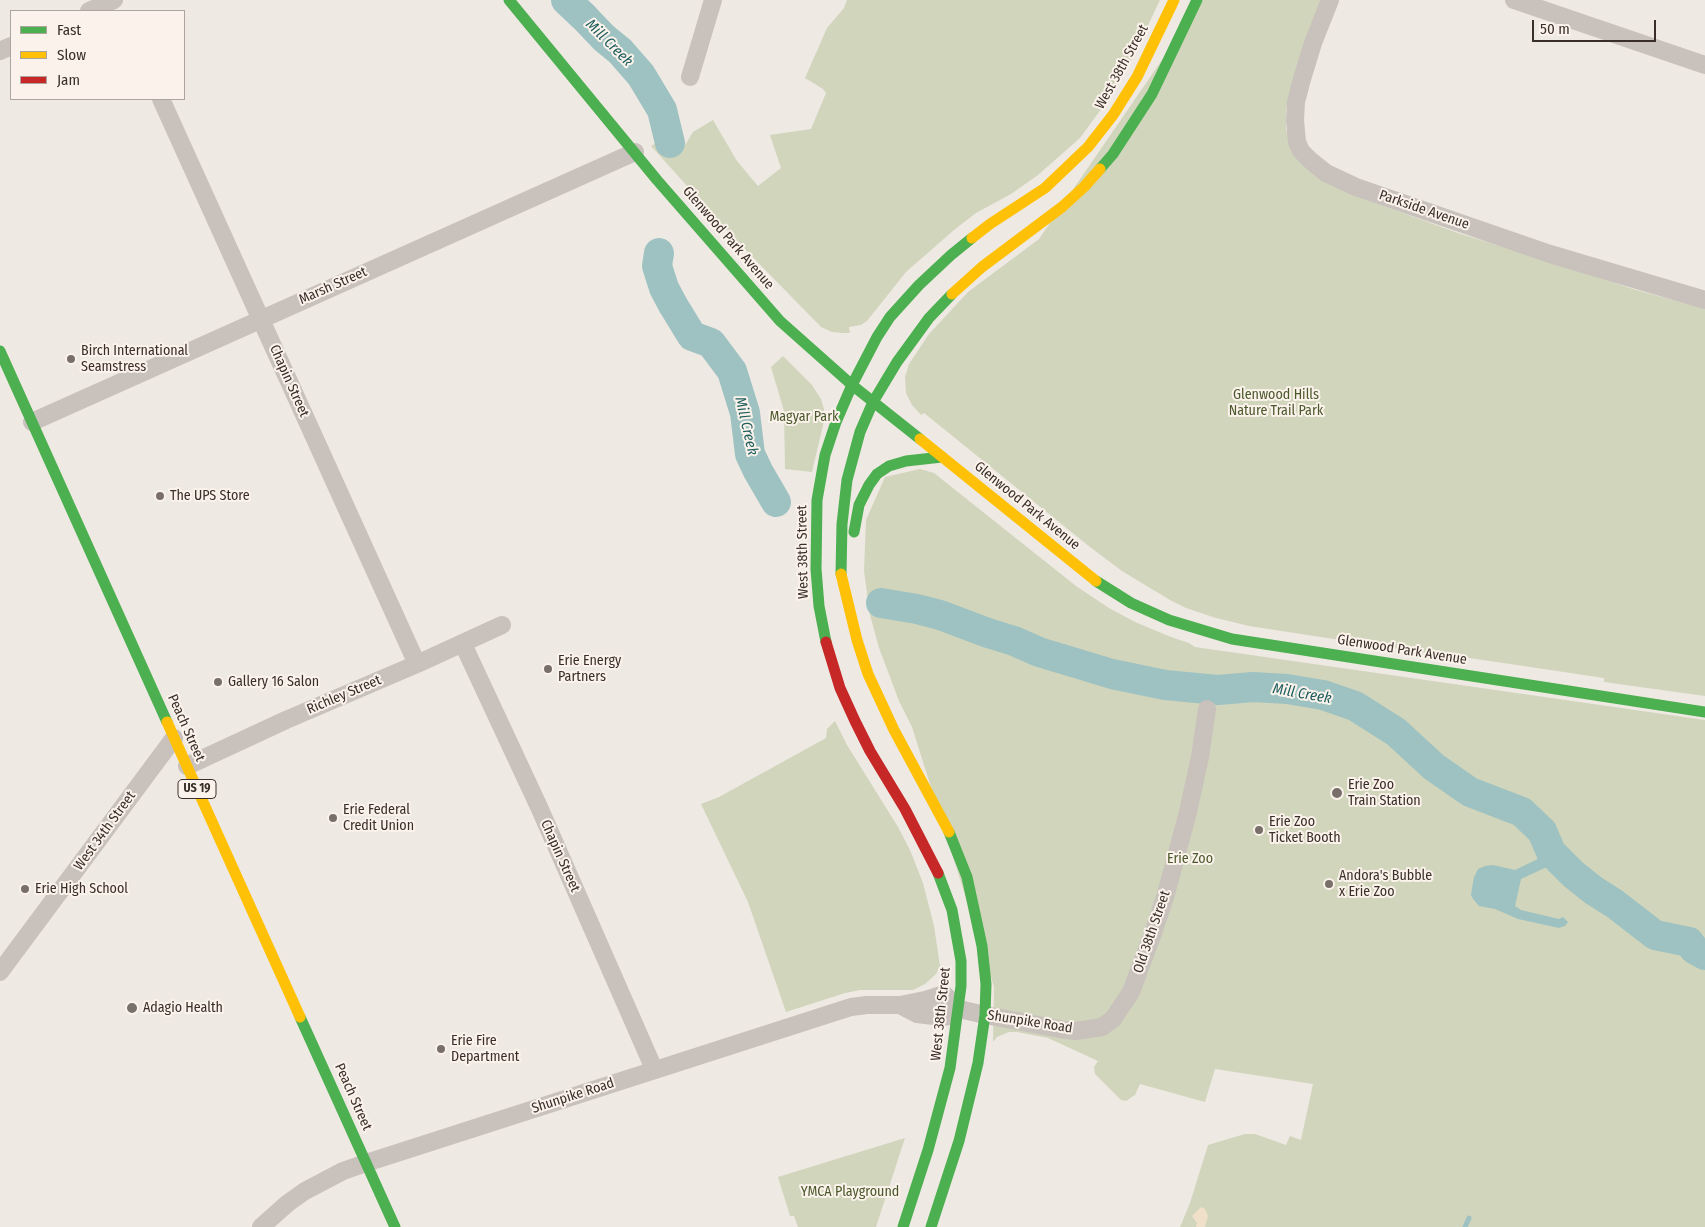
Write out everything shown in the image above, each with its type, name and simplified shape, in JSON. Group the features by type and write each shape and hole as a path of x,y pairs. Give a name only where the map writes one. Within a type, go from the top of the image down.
{"main road":[{"name":"Glenwood Park Avenue","path":"509,0 728,263 780,321 873,402 942,458 1101,585 1130,603 1169,620 1210,634 1271,646 1705,712"},
{"name":"West 38th Street","path":"903,1227 943,1098 950,1068 959,1009 961,966 952,910 941,878 914,826 870,752 840,688 828,650 819,606 816,569 817,500 826,455 836,422 852,384 876,337 890,317 929,274 970,239 1045,188 1093,142 1113,115 1136,77 1174,0"},
{"path":"931,1227 964,1121 978,1064 985,1015 986,984 982,946 967,877 948,830 894,730 868,674 852,622 840,570 842,524 847,480 860,432 873,402 897,362 942,303 982,267 1062,207 1084,187 1113,154 1152,94 1197,0"},
{"name":"Peach Street","path":"0,351 395,1227"},
{"path":"853,547 857,514 869,485 876,474 889,466 906,460 942,458"},
{"path":"852,622 854,582"}],"street":[{"path":"91,10 116,0"},
{"path":"690,77 713,0"},
{"name":"Parkside Avenue","path":"1330,0 1313,43 1296,102 1295,131 1302,151 1326,173 1356,187 1550,254 1705,300"},
{"path":"1514,0 1705,65"},
{"name":"Chapin Street","path":"161,100 417,664"},
{"name":"Marsh Street","path":"32,422 635,152"},
{"name":"Richley Street","path":"187,766 502,625"},
{"name":"Chapin Street","path":"462,644 539,807 654,1069"},
{"name":"Old 38th Street","path":"1102,1027 1113,1019 1131,992 1166,894 1188,812 1200,757 1207,709"},
{"name":"West 34th Street","path":"0,972 174,738"},
{"name":"Shunpike Road","path":"261,1227 305,1191 343,1171 654,1069 851,1007 900,1005 917,1014 942,1017 950,1016 959,1009 1065,1030 1076,1031 1102,1027"}],"green space":[{"path":"847,0 1160,0 1134,55 1113,93 1080,138 1038,175 1011,194 976,213 954,230 906,272 867,321 861,325 849,327 850,333 843,333 832,332 821,327 735,239 651,146 659,141 685,145 693,132 713,120 737,161 758,186 781,168 770,135 811,129 826,93 823,89 805,78 827,28 844,8"},
{"name":"Glenwood Hills Nature Trail Park","path":"1203,0 1322,0 1298,62 1286,110 1286,129 1293,148 1356,196 1461,234 1633,289 1705,309 1705,696 1604,682 1604,678 1249,626 1186,608 1122,571 924,413 921,415 912,405 906,393 905,377 909,364 929,334 968,292 1039,239"},
{"name":"Magyar Park","path":"783,356 812,385 821,399 824,409 824,421 812,472 785,469 784,411 771,367"},
{"name":"Erie Zoo","path":"920,469 934,473 1076,586 1109,608 1135,622 1195,647 1705,720 1705,1227 1180,1227 1190,1203 1208,1145 1245,1134 1255,1134 1286,1145 1290,1136 1301,1140 1313,1084 1215,1069 1205,1102 1140,1084 1135,1095 1126,1101 1121,1100 1095,1074 1094,1067 1098,1061 1048,1038 1009,1032 997,1037 993,1042 994,987 912,727 899,701 879,648 870,615 864,571 866,520 885,477"},
{"path":"835,721 847,745 898,827 910,850 923,883 934,926 940,966 936,974 925,984 913,990 860,990 786,1012 748,902 701,804 719,797 826,738 827,729"},
{"name":"YMCA Playground","path":"905,1138 876,1227 798,1227 794,1216 790,1216 778,1177"}],"sand":[{"path":"1201,1207 1205,1209 1208,1216 1205,1227 1196,1227 1197,1223 1192,1216"}],"water":[{"path":"1540,858 1549,866 1521,879 1515,906 1521,910 1559,919 1563,917 1568,922 1565,926 1559,928 1518,919 1495,909 1479,906 1473,899 1471,895 1472,888 1478,869 1493,865 1515,870"}],"waterway":[{"name":"Mill Creek","path":"566,0 604,38 620,51 641,75 662,110 670,143"},
{"name":"Mill Creek","path":"659,253 657,266 664,288 692,336 711,343 732,371 745,413 750,454 776,502"},
{"name":"Mill Creek","path":"881,603 940,615 1014,641 1039,652 1112,674 1165,685 1218,690 1253,687 1287,689 1323,695 1355,706 1396,732 1434,767 1470,792 1522,812 1542,831 1551,852 1573,874 1655,935 1689,942 1694,949 1705,955"},
{"path":"1465,1227 1469,1218"}],"traffic: fast":[{"path":"509,0 657,180 780,321 852,385 920,439"},
{"path":"1100,169 1113,154 1152,94 1197,0"},
{"path":"826,642 819,606 816,569 817,500 825,455 836,422 852,385 877,337 890,317 919,285 972,238"},
{"path":"841,574 842,524 847,480 860,432 873,402 897,362 929,318 952,294"},
{"path":"0,351 167,722"},
{"path":"854,532 859,505 877,474 889,466 906,461 942,457"},
{"path":"1096,581 1131,603 1169,620 1232,639 1705,712"},
{"path":"931,1227 959,1141 978,1063 985,1015 986,984 982,946 967,877 949,832"},
{"path":"903,1227 928,1150 950,1068 961,986 961,961 952,910 938,873"},
{"path":"300,1017 395,1227"}],"traffic: slow":[{"path":"972,238 1045,188 1088,147 1113,115 1137,77 1174,0"},
{"path":"952,294 982,267 1062,207 1100,169"},
{"path":"920,439 1096,581"},
{"path":"841,574 857,640 868,674 894,730 949,832"},
{"path":"167,722 300,1017"}],"traffic: jam":[{"path":"826,642 840,688 855,721 870,751 905,809 938,873"}],"place":[{"name":"Birch International Seamstress","path":"71,359"},
{"name":"The UPS Store","path":"160,496"},
{"name":"Erie Energy Partners","path":"548,669"},
{"name":"Gallery 16 Salon","path":"218,682"},
{"name":"Erie Zoo Train Station","path":"1337,793"},
{"name":"Erie Federal Credit Union","path":"333,818"},
{"name":"Erie Zoo Ticket Booth","path":"1259,830"},
{"name":"Andora's Bubble x Erie Zoo","path":"1329,884"},
{"name":"Erie High School","path":"25,889"},
{"name":"Adagio Health","path":"132,1008"},
{"name":"Erie Fire Department","path":"441,1049"}]}
